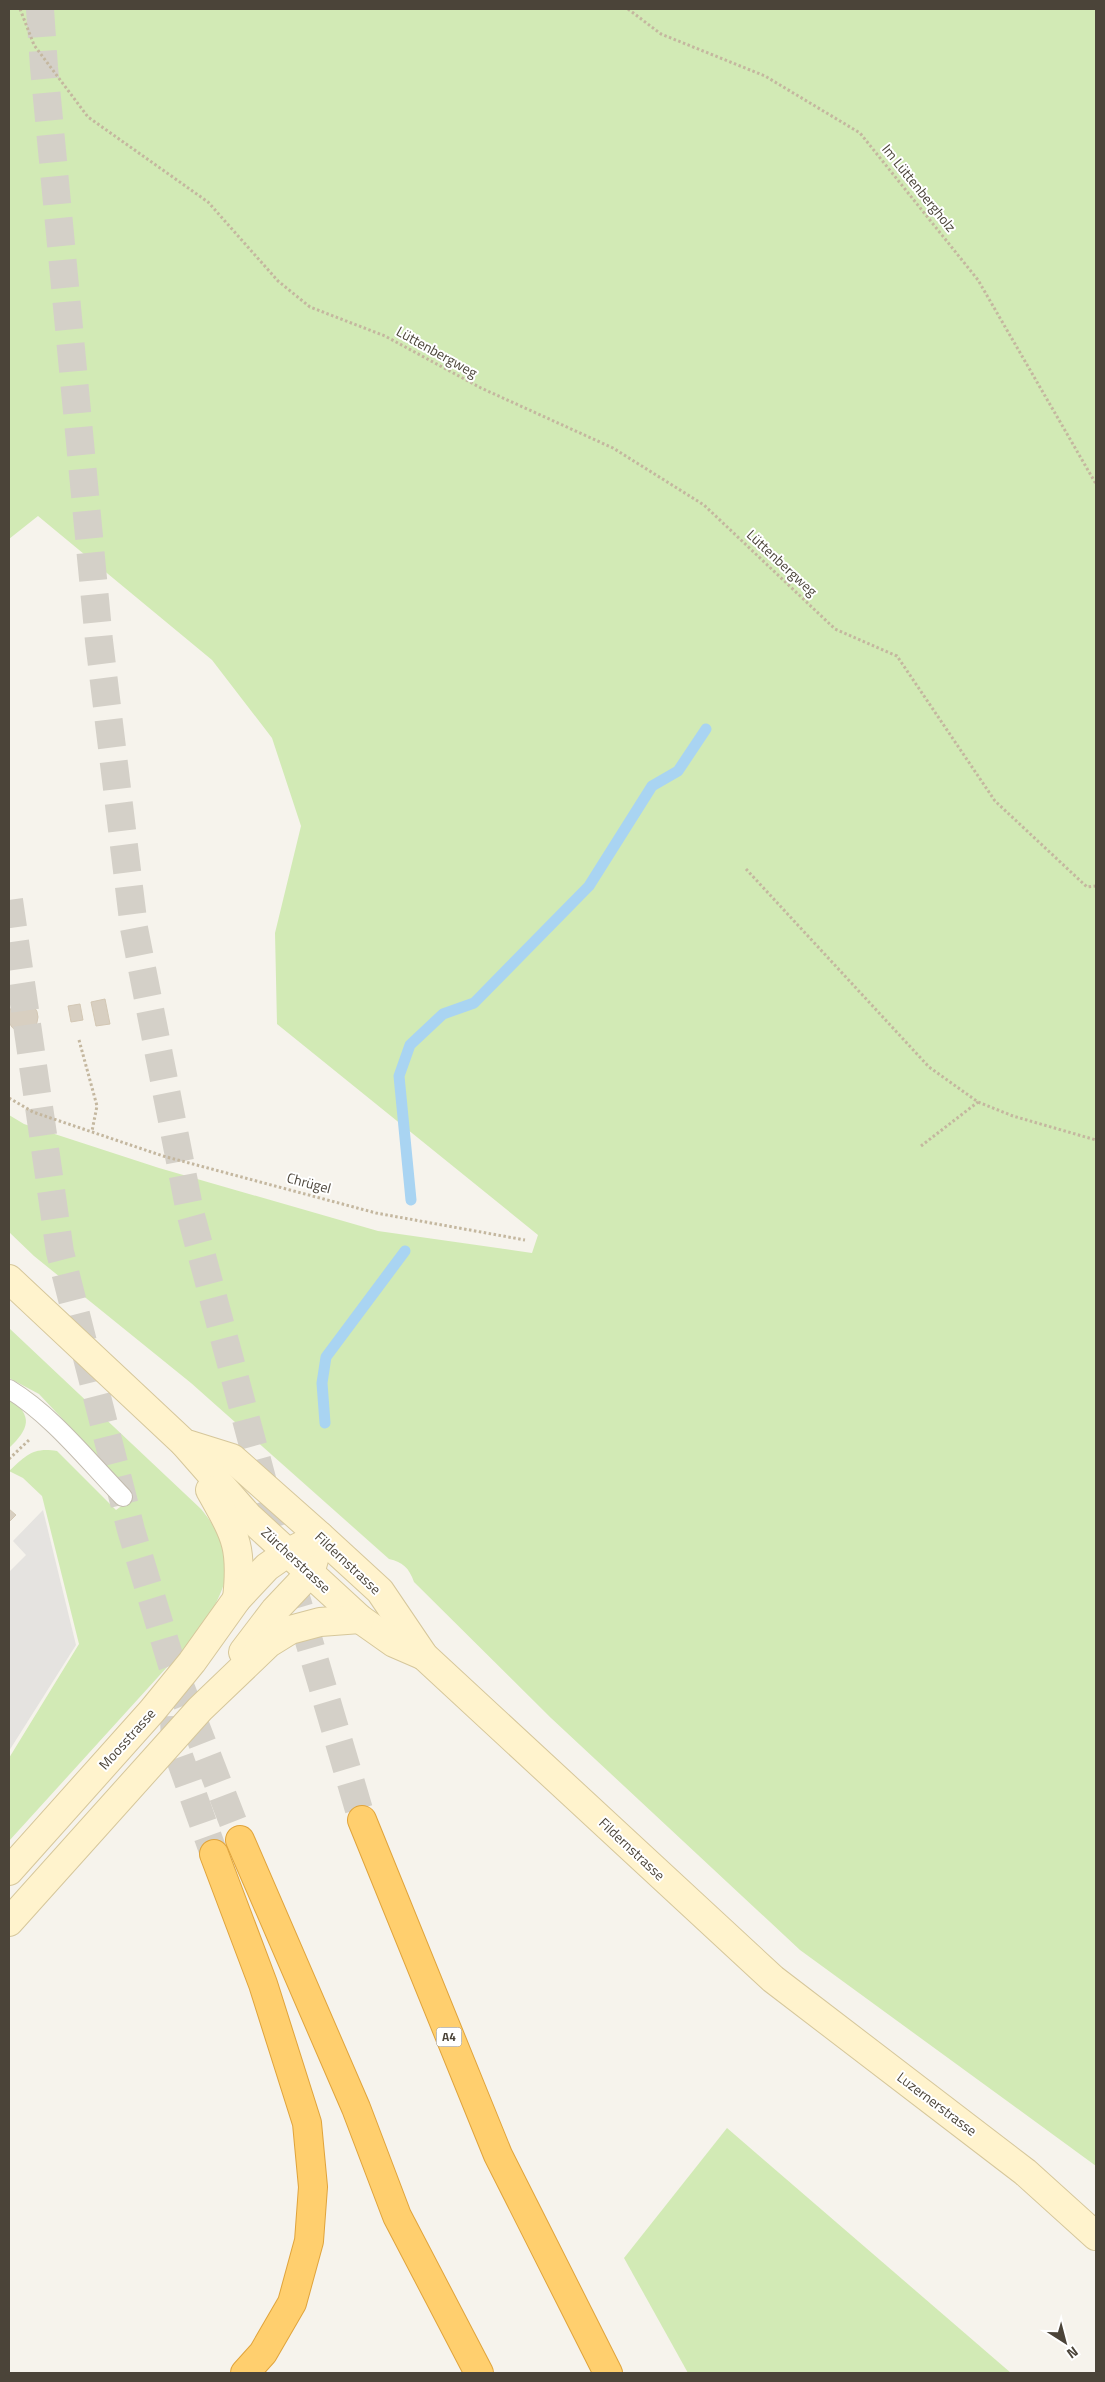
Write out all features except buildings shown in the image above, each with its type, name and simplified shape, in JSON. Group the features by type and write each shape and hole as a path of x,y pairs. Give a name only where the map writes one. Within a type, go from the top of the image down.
{"highway":[{"name":"A4","path":"362,1820 498,2155 608,2373"},
{"path":"240,1840 356,2108 398,2216 479,2373"},
{"path":"214,1854 263,1984 308,2123 313,2187 310,2240 292,2303 263,2353 245,2373"}],"main road":[{"name":"Fildernstrasse","path":"9,1279 184,1443 232,1458 320,1536 380,1591 424,1656 773,1979"},
{"name":"Zürcherstrasse","path":"184,1443 248,1516 360,1619 394,1642 424,1656"},
{"path":"184,1443 232,1528 238,1546 240,1563 237,1599"},
{"path":"200,1709 275,1610 310,1573 320,1536"},
{"name":"Moosstrasse","path":"9,1871 152,1711 192,1662 237,1599 267,1567 287,1553 320,1536"},
{"path":"9,1922 200,1709 269,1643 290,1630 320,1622 360,1619"},
{"name":"Luzernerstrasse","path":"773,1979 1026,2172 1096,2236"}],"lane":[{"path":"9,1389 30,1402 50,1421 123,1498"}],"path":[{"name":"Lüttenbergweg","path":"20,9 34,45 88,117 208,202 278,281 310,307 385,336 481,388 613,448 704,505 836,629 897,656 995,801 1088,887 1096,886"},
{"name":"Im Lüttenbergholz","path":"628,9 661,34 765,76 860,133 978,280 1096,484"},
{"path":"746,869 929,1067 978,1102 1013,1116 1096,1140"},
{"path":"79,1040 97,1106 92,1131"},
{"name":"Chrügel","path":"9,1098 32,1112 163,1156 376,1213 526,1240"},
{"path":"921,1146 978,1102"}],"green space":[{"path":"9,9 1096,9 1096,2166 800,1950 551,1718 414,1582 405,1566 389,1559 191,1383 34,1256 9,1232 9,1115 24,1124 159,1168 378,1231 532,1253 538,1235 277,1024 275,933 301,826 272,738 212,660 38,516 9,539"},
{"path":"9,1328 201,1509 214,1526 222,1542 226,1556 227,1571 218,1600 198,1633 9,1841 9,1758 79,1644 42,1496 23,1478 9,1471 30,1454 41,1450 57,1451 116,1510 135,1496 39,1394 9,1378"},
{"path":"9,1398 22,1411 26,1423 21,1435 9,1448"},
{"path":"727,2128 1011,2373 688,2373 624,2258"}],"shaded area":[{"path":"43,1510 76,1645 9,1751 9,1572 26,1555 13,1541"}],"waterway":[{"path":"411,1200 399,1076 410,1045 443,1014 474,1003 589,886 652,786 678,771 706,729"},
{"path":"325,1423 322,1383 326,1357 405,1251"}],"tunnel":[{"path":"40,9 99,641 134,928 190,1212 274,1523 362,1820"},
{"path":"9,900 60,1252 131,1530 172,1665 240,1840"},
{"path":"174,1716 175,1745 214,1854"}]}
